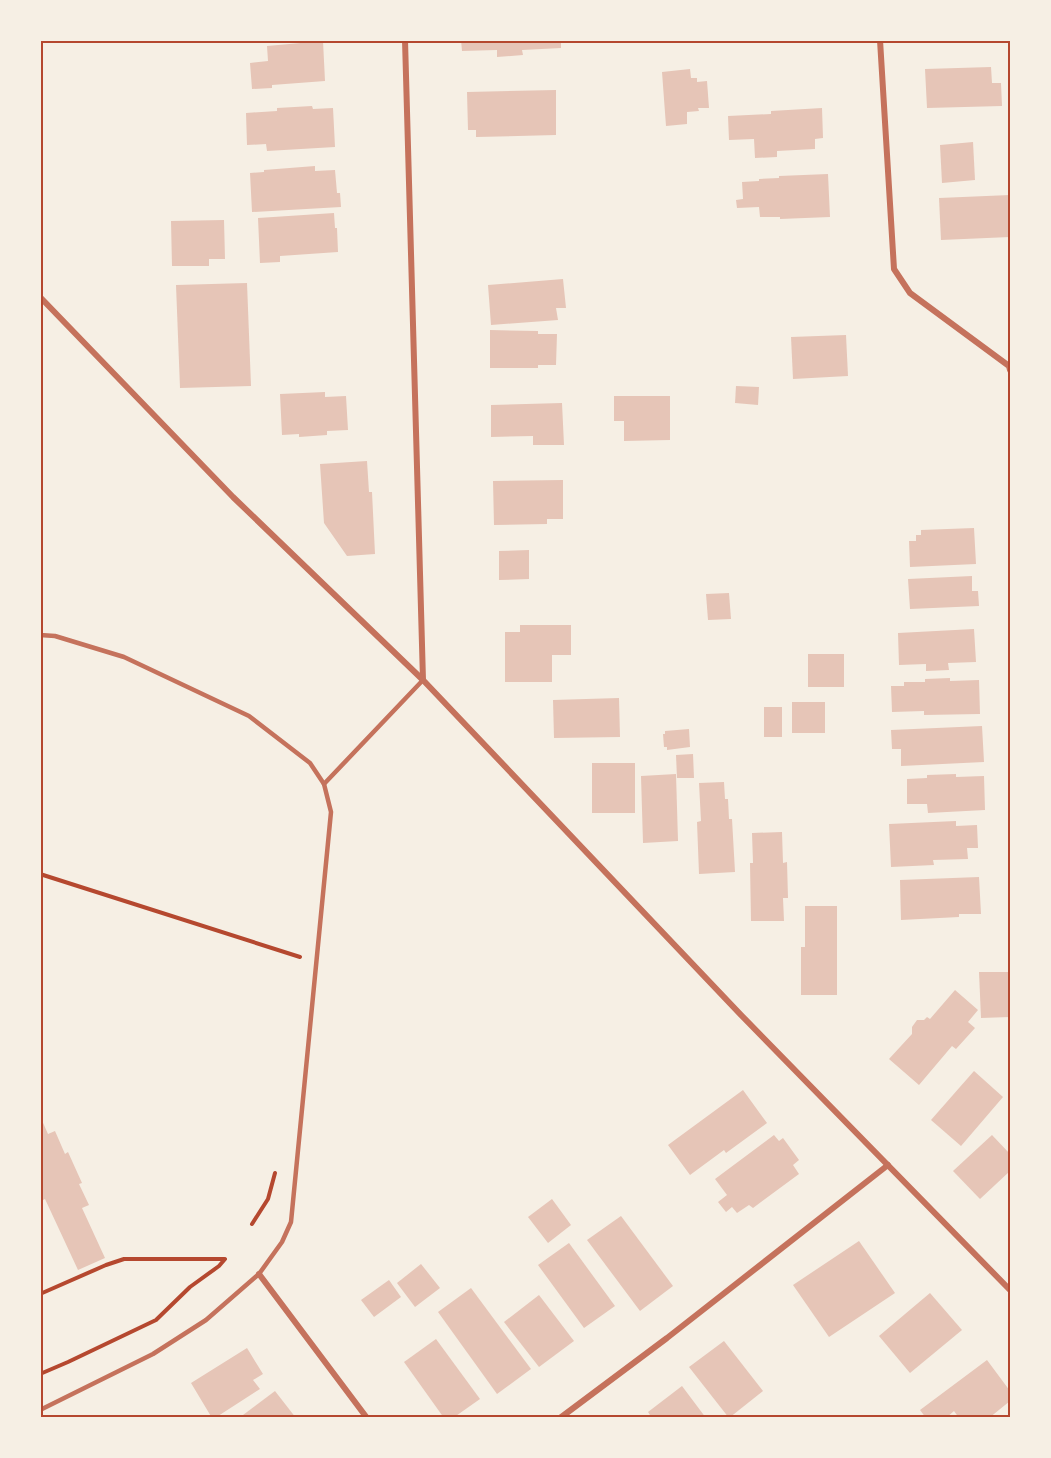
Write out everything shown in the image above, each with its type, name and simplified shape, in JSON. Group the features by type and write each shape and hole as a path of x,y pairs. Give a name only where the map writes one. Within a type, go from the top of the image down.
{"street":[{"path":"405,40 423,680"},
{"path":"880,40 894,269 910,293 1009,366 1011,370"},
{"path":"40,297 233,497 423,680 742,1016 1011,1290"},
{"path":"560,1418 667,1338 888,1165"},
{"path":"259,1274 367,1418"}],"lane":[{"path":"40,635 55,636 124,657 249,716 310,763 324,784 331,812 291,1222 282,1242 259,1274 206,1320 153,1354 40,1410"},
{"path":"324,784 423,680"}],"path":[{"path":"40,874 300,957"},
{"path":"40,1294 124,1258 225,1259 219,1266 189,1287 156,1320 40,1374"}],"building":[{"path":"461,40 561,40 561,48 522,50 523,55 497,57 497,50 462,51"},
{"path":"323,41 325,81 252,89 250,63 268,61 267,46"},
{"path":"991,67 992,83 1001,83 1002,106 927,108 925,69"},
{"path":"690,69 691,78 697,78 697,82 707,81 709,108 698,108 699,111 687,112 687,124 666,126 662,72"},
{"path":"556,90 556,135 476,137 476,130 468,130 467,92"},
{"path":"312,106 313,109 333,108 335,147 267,151 266,144 247,145 246,113"},
{"path":"822,108 823,138 815,139 815,149 777,151 777,157 755,158 754,139 729,140 728,116"},
{"path":"973,142 975,180 942,183 940,145"},
{"path":"315,166 315,171 335,170 341,207 252,212 250,173"},
{"path":"828,174 830,217 780,219 780,217 760,217 759,207 737,208 736,200 743,199 742,182 779,178 779,176"},
{"path":"1010,195 1010,237 941,240 939,198"},
{"path":"334,213 338,252 280,256 280,262 260,263 258,218"},
{"path":"224,220 225,259 209,259 209,266 172,266 171,221"},
{"path":"563,279 566,308 556,308 558,320 491,325 488,285"},
{"path":"247,283 251,386 180,388 176,285"},
{"path":"490,330 538,331 538,334 557,334 556,365 538,365 538,368 490,368"},
{"path":"846,335 848,376 793,379 791,337"},
{"path":"736,386 759,387 758,405 735,403"},
{"path":"325,392 325,397 346,396 348,430 327,431 327,435 299,437 299,434 282,435 280,394"},
{"path":"614,396 670,396 670,440 624,441 624,421 614,421"},
{"path":"562,403 564,445 533,445 533,436 491,437 491,405"},
{"path":"367,461 369,492 372,492 375,554 347,556 324,523 320,464"},
{"path":"563,480 563,519 547,519 547,524 494,525 493,481"},
{"path":"974,528 976,564 910,567 909,541 916,541 916,535 921,535 921,530"},
{"path":"529,550 529,579 499,580 499,551"},
{"path":"972,576 972,591 978,591 979,606 910,609 908,579"},
{"path":"729,593 731,619 708,620 706,594"},
{"path":"520,625 571,625 571,655 552,655 552,682 505,682 505,632 520,632"},
{"path":"974,629 976,662 948,663 949,670 926,671 926,664 899,665 898,633"},
{"path":"808,654 844,654 844,687 808,687"},
{"path":"950,678 950,681 979,680 980,714 924,715 924,711 892,712 891,686 904,686 904,682 925,682 925,679"},
{"path":"619,698 620,737 554,738 553,700"},
{"path":"792,702 825,702 825,733 792,733"},
{"path":"764,707 782,707 782,737 764,737"},
{"path":"982,726 984,762 901,766 901,749 892,749 891,730"},
{"path":"689,729 690,747 667,750 667,747 664,747 663,734 665,731"},
{"path":"693,754 694,778 677,778 676,755"},
{"path":"592,763 635,763 635,813 592,813"},
{"path":"676,774 678,841 643,843 641,776"},
{"path":"956,774 956,777 984,776 985,810 928,813 927,804 907,804 907,779 927,778 927,775"},
{"path":"724,782 729,819 732,819 735,872 699,874 697,822 701,821 699,783"},
{"path":"956,821 956,826 977,825 978,848 967,848 968,859 933,860 934,865 891,867 889,824"},
{"path":"782,832 783,863 787,862 788,898 783,898 784,921 751,921 752,833"},
{"path":"979,877 981,914 901,920 900,880"},
{"path":"805,906 837,906 837,995 801,995 801,947 805,947"},
{"path":"979,972 1010,972 1010,1017 981,1018"},
{"path":"955,990 978,1010 968,1022 975,1028 956,1049 952,1046 919,1085 889,1059 912,1034 912,1027 917,1020 924,1020 927,1017 930,1019"},
{"path":"974,1071 1003,1097 961,1146 931,1120"},
{"path":"743,1090 767,1123 726,1153 724,1150 690,1175 668,1145"},
{"path":"40,1116 48,1134 55,1131 65,1154 68,1152 89,1205 82,1208 105,1258 78,1270 45,1199 41,1201 40,1199"},
{"path":"774,1135 779,1141 783,1138 799,1160 793,1165 799,1174 753,1208 749,1205 737,1213 732,1207 726,1212 718,1202 727,1195 715,1179"},
{"path":"992,1135 1010,1154 1010,1171 980,1199 953,1171"},
{"path":"552,1199 571,1225 548,1243 528,1217"},
{"path":"621,1216 673,1286 640,1311 587,1240"},
{"path":"859,1241 895,1293 829,1337 793,1285"},
{"path":"569,1243 615,1306 584,1328 538,1265"},
{"path":"421,1264 440,1288 415,1307 397,1283"},
{"path":"389,1280 401,1297 374,1317 361,1300"},
{"path":"471,1288 531,1369 497,1394 438,1312"},
{"path":"930,1293 962,1330 910,1373 879,1336"},
{"path":"539,1295 574,1341 539,1367 504,1322"},
{"path":"436,1339 480,1399 453,1418 444,1418 404,1362"},
{"path":"724,1341 763,1391 729,1418 689,1367"},
{"path":"247,1348 263,1374 253,1380 260,1389 212,1418 191,1383"},
{"path":"987,1360 1010,1391 1010,1401 989,1418 959,1418 954,1411 946,1418 926,1418 920,1410"},
{"path":"682,1386 706,1418 652,1418 648,1412"},
{"path":"275,1391 296,1418 239,1418"}]}
